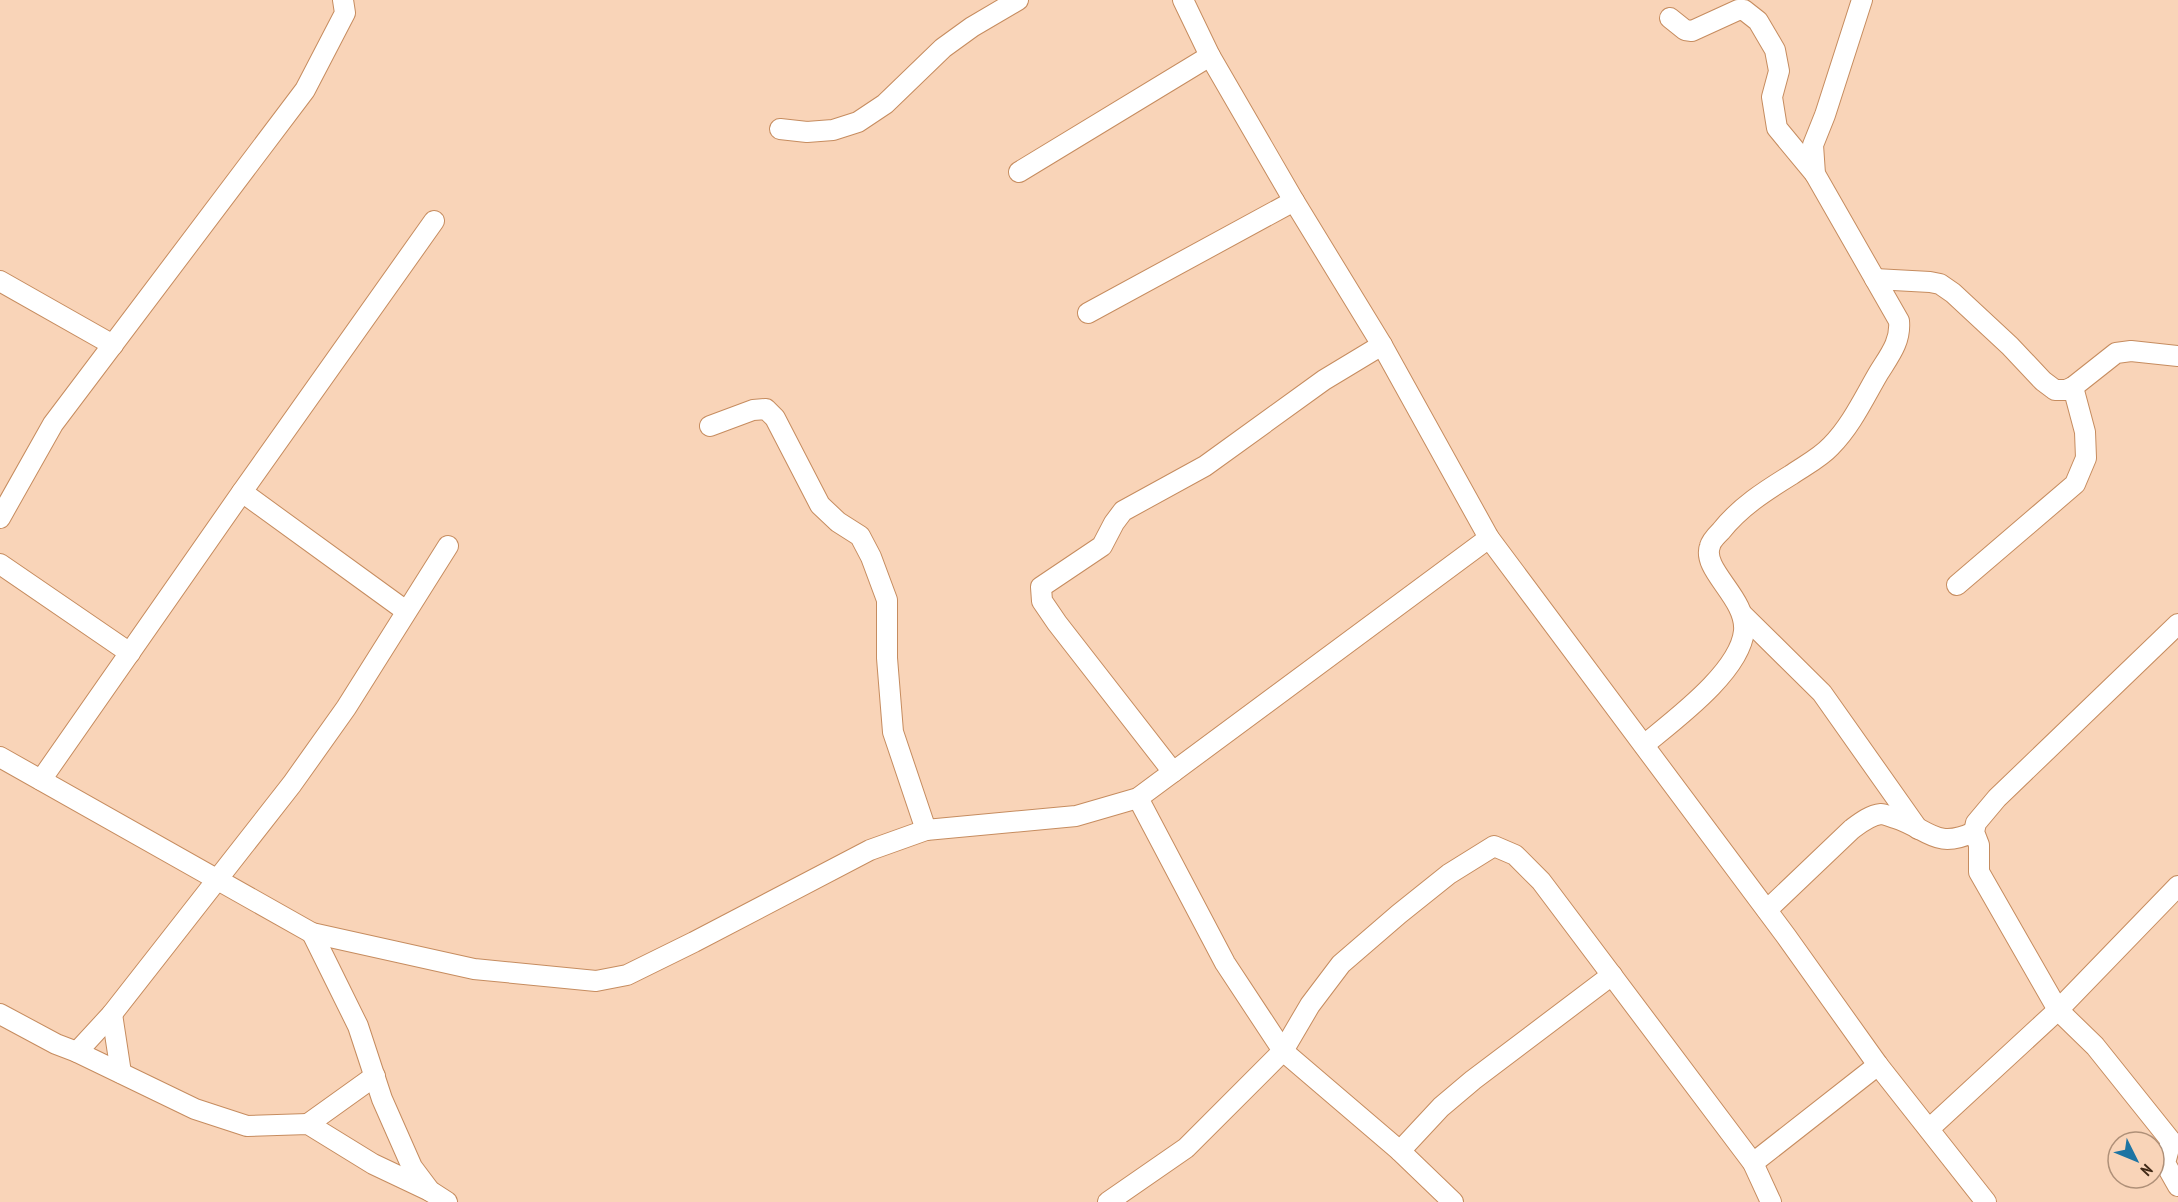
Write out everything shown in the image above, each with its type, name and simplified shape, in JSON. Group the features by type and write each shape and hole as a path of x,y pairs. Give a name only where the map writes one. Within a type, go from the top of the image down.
{"street":[{"path":"0,518 53,424 305,90 345,13 343,0"},
{"path":"780,129 807,132 833,130 858,122 885,104 943,48 972,27 1018,0"},
{"path":"1183,0 1210,56 1294,201 1382,345 1488,538 1767,910 1878,1065 1986,1202"},
{"path":"1815,174 1813,144 1825,115 1862,0"},
{"path":"1644,745 1682,714 1724,673 1744,633 1743,615 1737,601 1709,560 1710,546 1722,529 1745,505 1812,462 1831,447 1845,429 1898,340 1899,321 1815,174 1777,128 1772,97 1779,71 1775,50 1758,21 1744,10 1738,10 1692,31 1685,30 1670,18"},
{"path":"1019,172 1210,56"},
{"path":"1088,312 1294,201"},
{"path":"41,780 434,221"},
{"path":"1875,279 1940,284 2055,390 2066,390 2073,387 2116,353 2131,351 2178,356"},
{"path":"0,281 113,345"},
{"path":"1173,772 1057,623 1042,601 1041,587 1102,546 1123,511 1205,466 1324,380 1382,345"},
{"path":"1957,585 2075,484 2086,458 2085,432 2073,387"},
{"path":"710,426 753,410 766,409 775,418 820,505 838,522 860,536 871,557 887,600 887,658 893,732 926,830"},
{"path":"242,492 406,611"},
{"path":"0,757 312,933 474,969 596,981 627,975 870,850 926,830 1076,816 1138,798 1488,538"},
{"path":"77,1052 112,1014 292,784 346,708 448,546"},
{"path":"0,564 130,653"},
{"path":"1743,615 1822,693 1918,829"},
{"path":"2178,624 1997,798 1976,823 1974,832 1979,845 1979,872 2058,1010 2095,1046 2175,1138 2165,1162 2178,1186"},
{"path":"1138,798 1225,963 1283,1051 1400,1151 1453,1202"},
{"path":"1767,910 1852,829 1867,819 1881,814 1900,820 1944,841 1961,838 1974,832"},
{"path":"1108,1202 1186,1148 1283,1051 1310,1005 1341,964 1449,874 1494,846 1515,855 1541,881 1754,1163 1771,1202"},
{"path":"1929,1129 2058,1010 2178,886"},
{"path":"312,933 358,1026 382,1099 412,1167 430,1191"},
{"path":"1400,1151 1441,1107 1473,1080 1551,1023 1611,975"},
{"path":"0,1014 56,1044 195,1109 247,1126 308,1124 373,1164 430,1191 447,1202"},
{"path":"112,1014 122,1074"},
{"path":"1754,1163 1878,1065"},
{"path":"308,1124 375,1076"}]}
